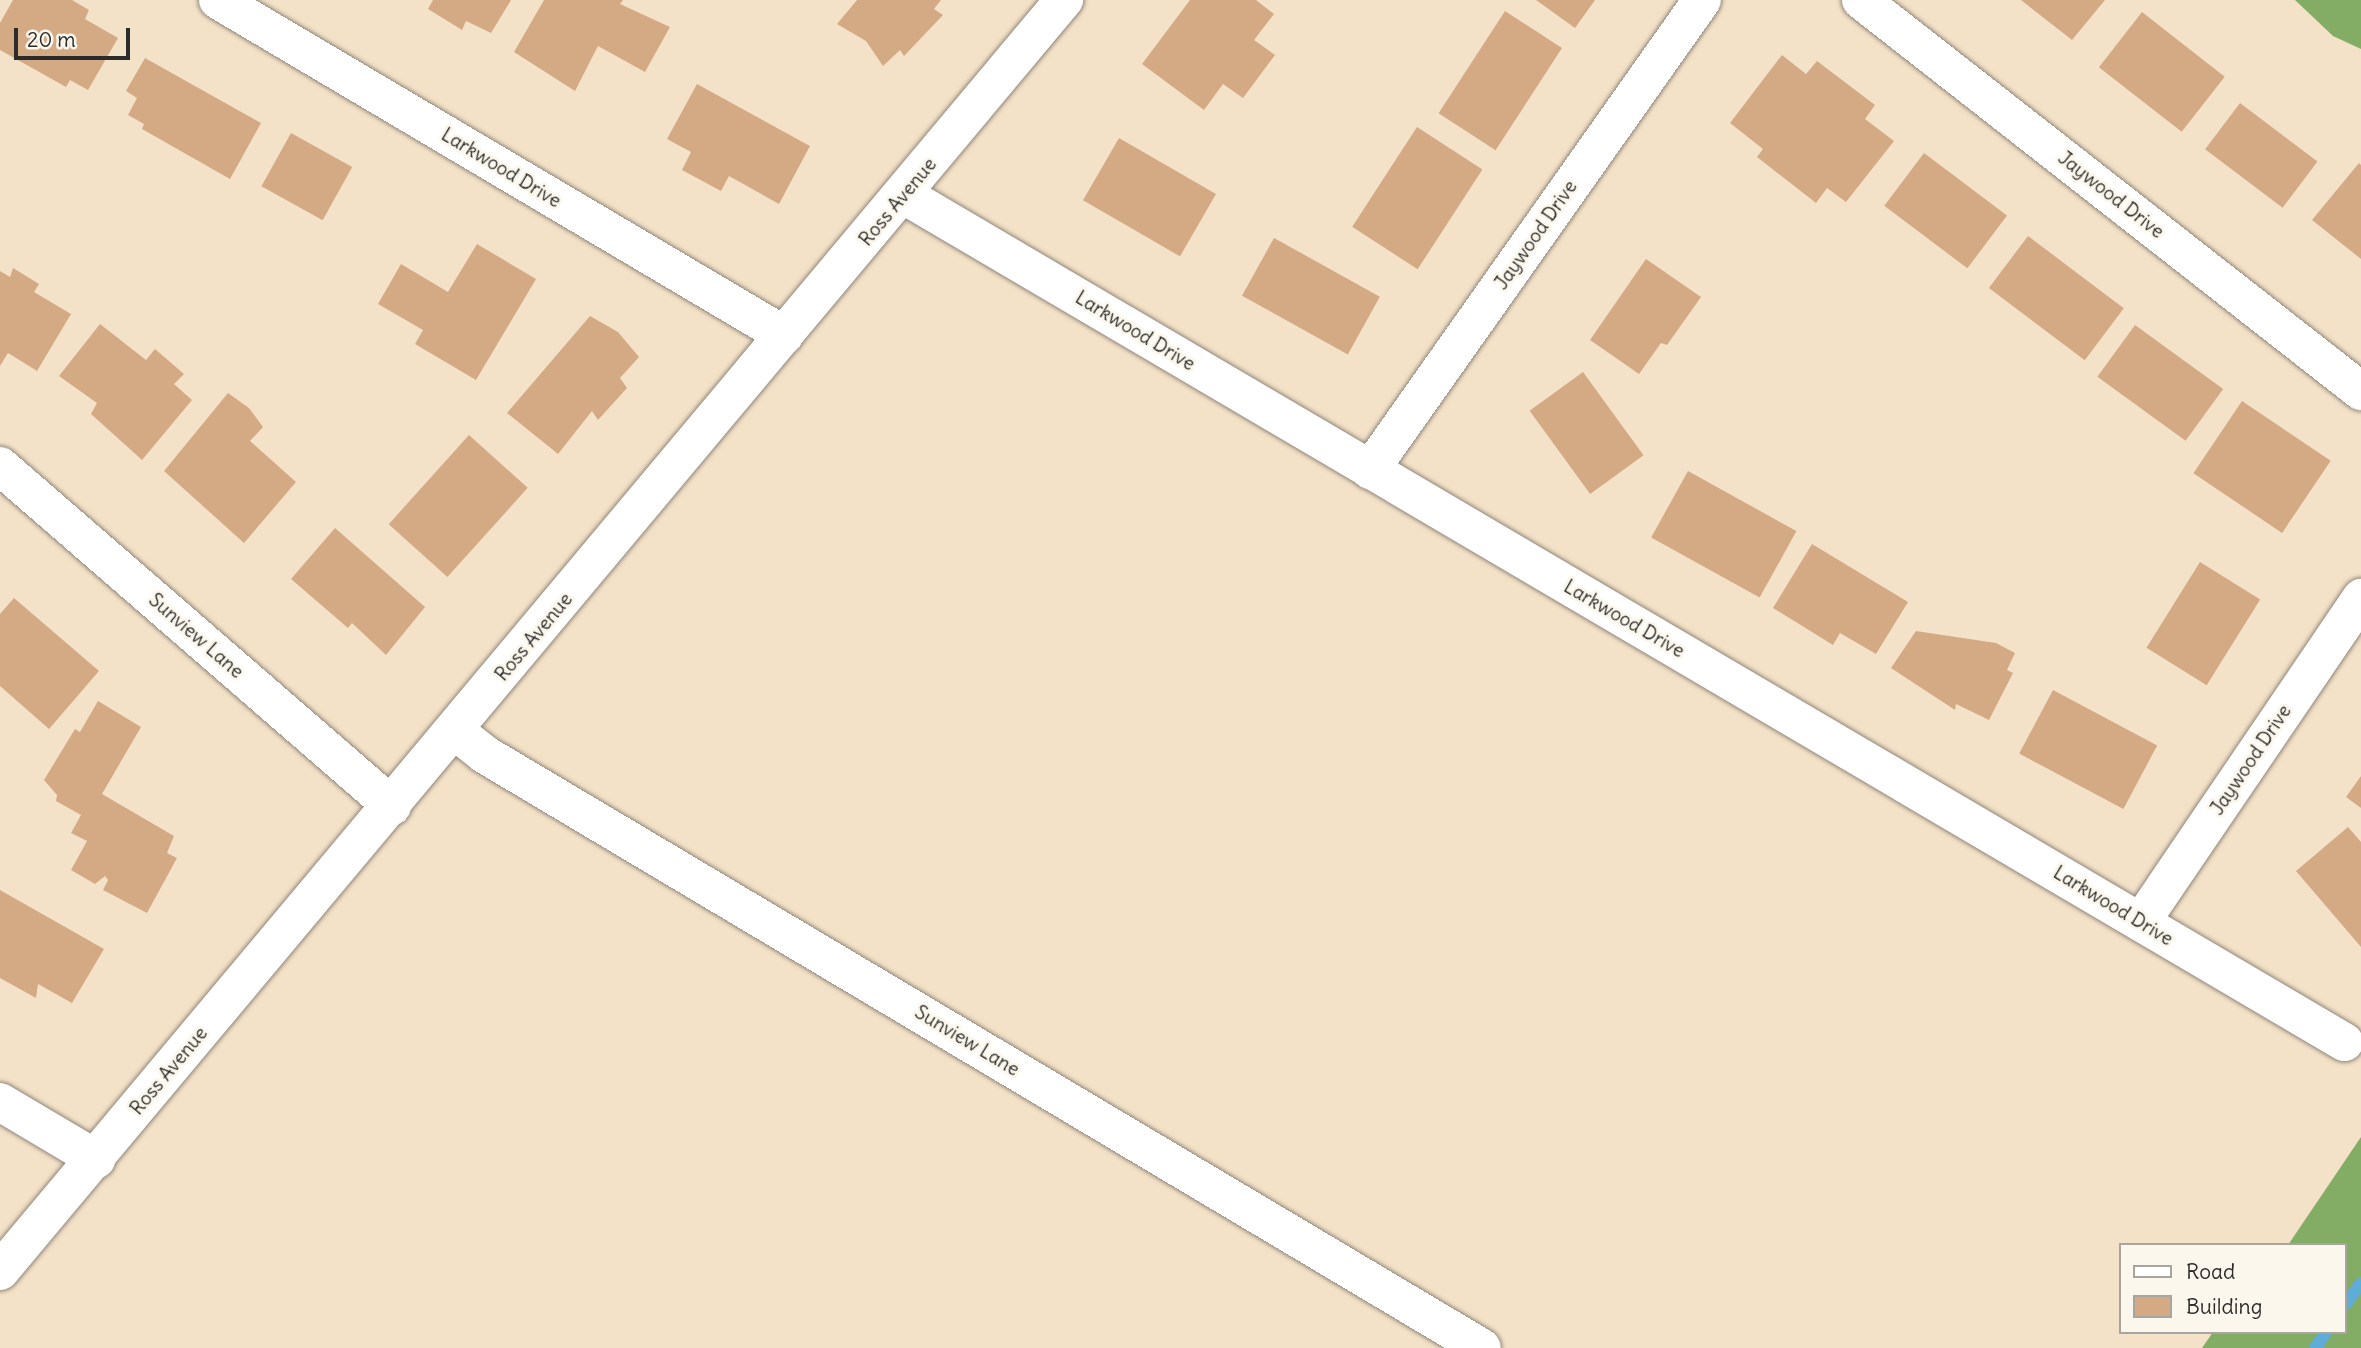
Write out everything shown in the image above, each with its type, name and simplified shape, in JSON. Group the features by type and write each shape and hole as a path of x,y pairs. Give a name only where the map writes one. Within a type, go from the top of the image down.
{"street":[{"name":"Larkwood Drive","path":"218,0 784,335"},
{"name":"Ross Avenue","path":"0,1271 904,195 1064,0"},
{"name":"Jaywood Drive","path":"1370,470 1702,0"},
{"name":"Jaywood Drive","path":"1861,0 2361,391"},
{"name":"Larkwood Drive","path":"904,195 2344,1042"},
{"name":"Sunview Lane","path":"0,466 392,806"},
{"name":"Jaywood Drive","path":"2141,922 2361,598"},
{"name":"Sunview Lane","path":"455,731 484,754 1482,1348"},
{"path":"0,1102 96,1159"}],"green space":[{"path":"2295,0 2361,0 2361,49 2333,36"},
{"path":"2361,1137 2361,1348 2202,1348 2212,1334 2347,1334 2347,1243 2289,1243"}],"building":[{"path":"13,0 72,0 89,10 85,19 118,38 88,90 70,80 66,87 0,50 0,23"},
{"path":"433,0 511,0 491,33 466,21 462,30 428,9"},
{"path":"544,0 623,0 620,4 670,27 645,72 598,46 575,91 514,52"},
{"path":"857,0 941,0 934,9 943,15 904,56 900,50 883,66 866,41 837,24"},
{"path":"1190,0 1256,0 1274,14 1254,40 1275,55 1243,98 1223,84 1204,110 1142,64"},
{"path":"1536,0 1595,0 1575,28"},
{"path":"2021,0 2105,0 2072,40"},
{"path":"1505,11 1562,48 1496,150 1439,113"},
{"path":"2142,12 2225,77 2182,132 2099,67"},
{"path":"1782,55 1806,74 1817,61 1875,105 1865,119 1894,141 1846,202 1827,188 1816,203 1757,157 1763,149 1730,123"},
{"path":"145,58 261,123 230,179 142,129 144,124 128,115 137,98 126,91"},
{"path":"697,84 810,146 779,204 729,176 721,191 682,170 691,152 667,139"},
{"path":"2240,103 2317,161 2283,208 2205,149"},
{"path":"1417,127 1482,169 1418,269 1352,227"},
{"path":"291,133 352,167 323,220 261,186"},
{"path":"1119,138 1216,194 1180,256 1083,200"},
{"path":"1924,153 2007,216 1967,268 1884,206"},
{"path":"2359,163 2361,165 2361,259 2312,220"},
{"path":"2028,236 2124,308 2085,360 1989,288"},
{"path":"1274,238 1380,297 1348,354 1242,296"},
{"path":"477,244 536,279 476,380 415,344 423,330 378,304 401,264 448,292"},
{"path":"1646,259 1701,297 1667,345 1661,343 1639,374 1590,340"},
{"path":"13,268 39,284 34,292 71,314 37,371 8,353 0,366 0,271 10,277"},
{"path":"590,316 618,332 639,357 620,378 627,388 598,420 592,411 558,454 507,413"},
{"path":"100,324 146,360 155,349 184,374 174,384 192,400 142,460 91,414 97,403 59,376"},
{"path":"2135,325 2223,389 2186,441 2097,377"},
{"path":"1583,372 1644,455 1590,494 1530,411"},
{"path":"228,393 249,408 263,427 250,441 296,482 244,543 164,471"},
{"path":"2242,401 2331,461 2282,533 2193,473"},
{"path":"469,435 528,488 447,577 389,524"},
{"path":"1688,471 1796,531 1760,598 1651,537"},
{"path":"335,528 425,607 386,655 352,623 348,628 291,579"},
{"path":"1812,544 1908,602 1876,654 1840,633 1833,645 1773,608"},
{"path":"2200,562 2260,600 2207,685 2146,648"},
{"path":"14,598 99,671 49,729 0,686 0,614"},
{"path":"1916,631 1996,643 2015,653 2007,670 2013,673 1989,720 1956,704 1955,710 1891,668"},
{"path":"2053,690 2157,745 2123,809 2019,754"},
{"path":"98,701 141,727 102,794 174,836 167,853 177,858 147,913 103,890 108,880 105,876 95,884 71,870 87,841 71,833 81,815 56,801 57,795 44,780 75,729 80,732"},
{"path":"2361,776 2361,808 2346,797"},
{"path":"2348,827 2361,842 2361,947 2296,871"},
{"path":"0,890 104,949 72,1003 38,984 36,998 0,978"}],"waterway":[{"path":"2347,1302 2361,1283"},
{"path":"2315,1348 2325,1334"}]}
